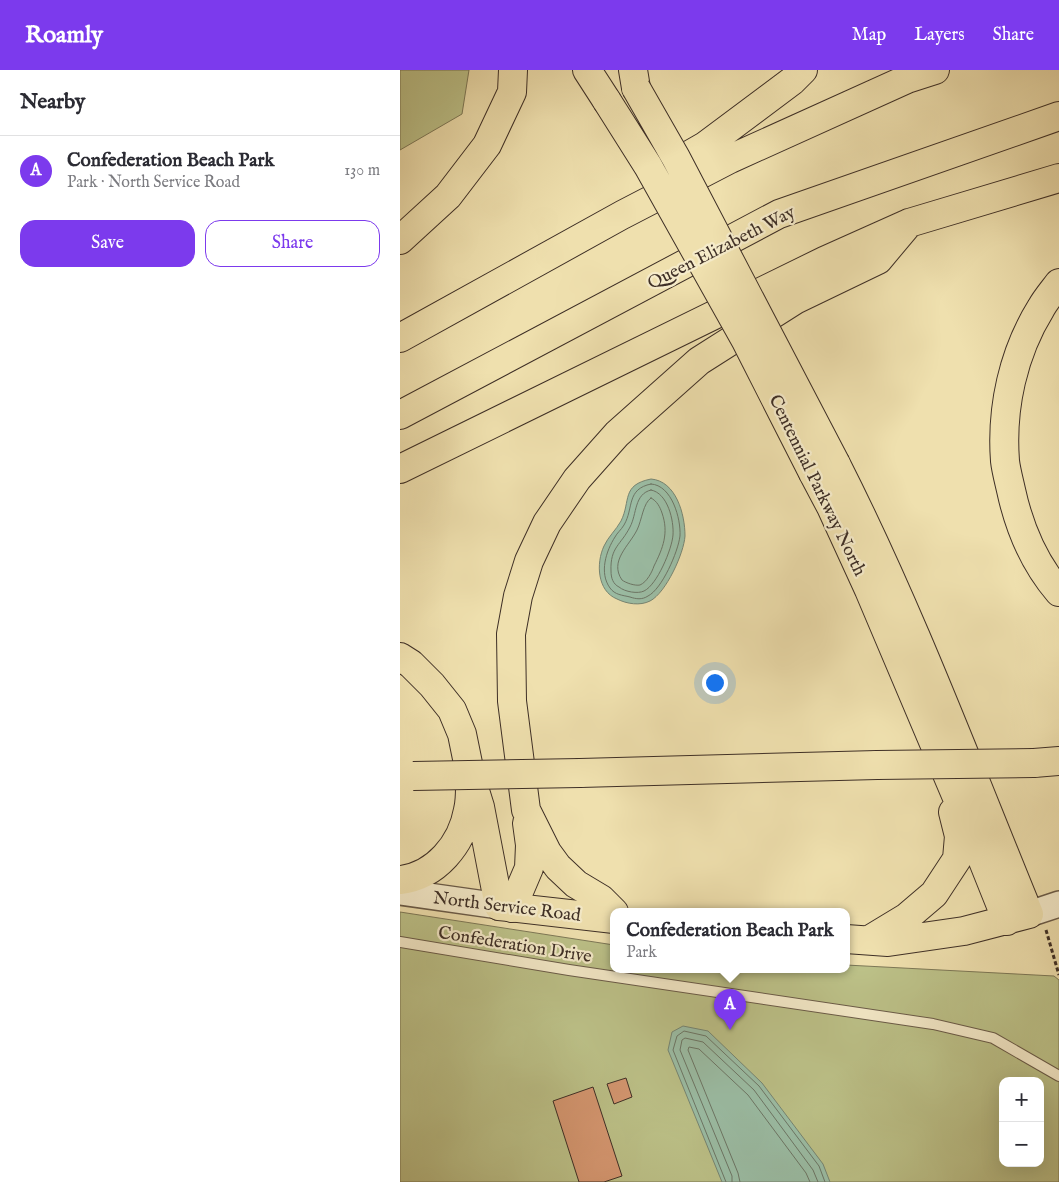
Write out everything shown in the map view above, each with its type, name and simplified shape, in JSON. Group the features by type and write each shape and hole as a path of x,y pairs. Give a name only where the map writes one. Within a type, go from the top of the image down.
{"main road":[{"path":"400,240 448,196 487,146 512,92 513,70"},
{"name":"Centennial Parkway North","path":"587,70 648,166 742,334 825,469 899,595 940,692 1027,922"},
{"path":"622,215 660,170 705,146 792,81 803,70"},
{"path":"400,338 622,215 739,155 907,79 935,70"},
{"name":"Centennial Parkway North","path":"631,76 676,158 825,469 831,507 870,590 969,826 1027,922"},
{"name":"Queen Elizabeth Way","path":"400,415 779,214 1059,116"},
{"path":"400,469 824,261 908,223 1059,178"},
{"path":"506,907 529,868 530,845 512,701 511,634 518,596 526,569 547,523 577,479 617,434 699,361 795,300 878,260 908,223"},
{"path":"1059,284 1041,308 1023,344 1011,376 1004,413 1005,462 1016,516 1028,543 1048,579 1059,592"},
{"path":"400,657 411,664 432,685 452,710 462,734 471,778 506,907"},
{"path":"407,776 1046,762"},
{"path":"400,880 408,879 434,868 447,855 459,837 468,810 471,778"},
{"path":"856,940 902,920 934,894 957,860 959,836 951,804 952,786"},
{"path":"526,810 558,867 576,884 601,899 610,908"},
{"name":"North Service Road","path":"506,907 610,919"},
{"path":"856,940 888,942 1027,922"}],"street":[{"name":"North Service Road","path":"400,892 506,907"},
{"path":"1027,922 1059,904"}],"lane":[{"name":"Confederation Drive","path":"400,942 569,970 933,1024 993,1038 1059,1076"}],"path":[{"path":"1027,922 1059,976"}],"shaded area":[{"path":"400,70 469,70 462,114 400,150"},
{"path":"400,912 610,944 610,973 850,973 850,965 1054,976 1059,980 1059,1182 400,1182"}],"water":[{"path":"651,479 660,481 673,492 681,509 685,527 684,543 673,572 656,597 646,603 629,603 617,599 605,590 599,568 601,553 621,521 631,490 635,485"},
{"path":"683,1026 708,1031 762,1083 823,1164 830,1182 722,1182 668,1050 672,1032"}],"building":[{"path":"626,1078 632,1097 614,1104 607,1084"},
{"path":"593,1087 622,1176 604,1182 579,1182 553,1101"}],"place":[{"name":"Confederation Beach Park","path":"730,1030"}]}
